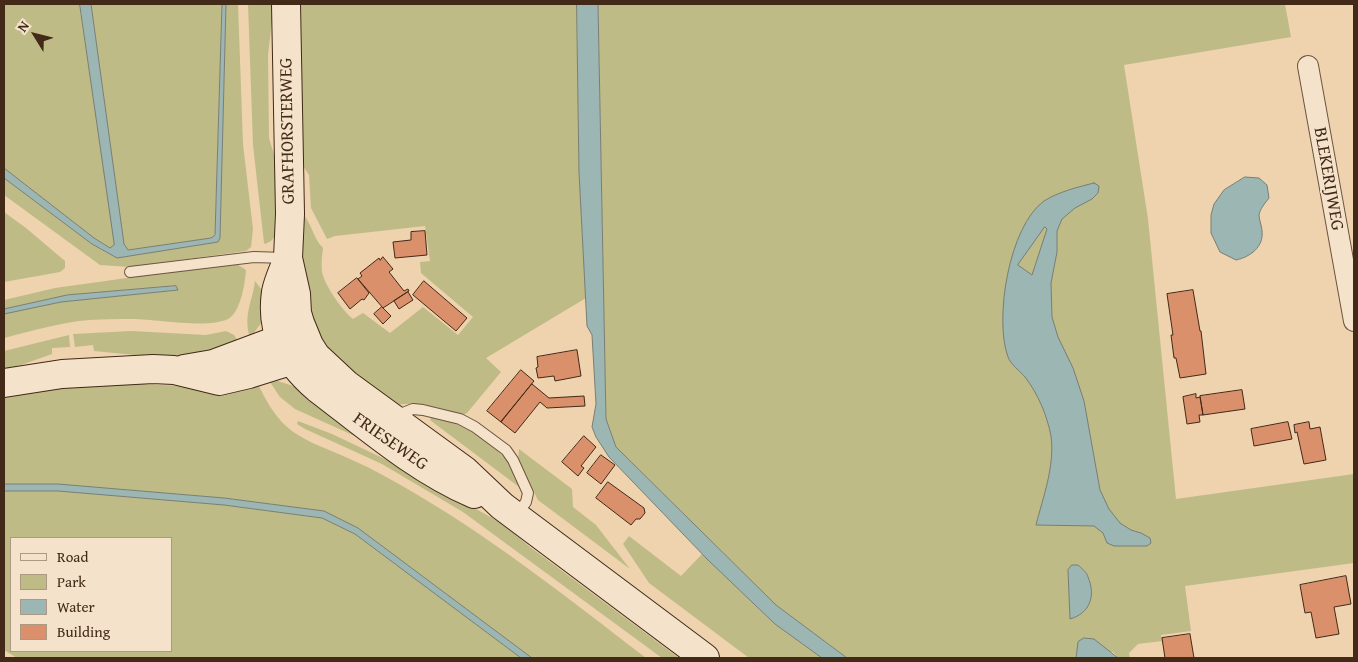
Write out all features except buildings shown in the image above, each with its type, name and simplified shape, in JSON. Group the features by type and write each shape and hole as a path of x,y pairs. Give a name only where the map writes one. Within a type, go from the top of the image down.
{"main road":[{"name":"GRAFHORSTERWEG","path":"286,4 290,214 288,258 296,294 297,313 293,348"},
{"path":"4,383 31,378 120,370 174,370 219,381 249,374 293,348"},
{"name":"FRIESEWEG","path":"293,348 326,366 346,384 386,427 464,470 509,511 705,658"}],"street":[{"name":"BLEKERIJWEG","path":"1308,66 1354,321"}],"lane":[{"path":"130,272 249,257 288,258"},
{"path":"386,427 401,412 413,409 460,420 475,426 506,450 513,460 528,493 526,502 509,511"}],"green space":[{"path":"4,4 80,4 115,245 113,247 110,248 94,238 4,168"},
{"path":"91,4 222,4 215,233 212,238 128,250 124,245"},
{"path":"226,4 238,4 243,144 253,229 251,247 246,251 130,267 100,265 4,195 4,178 92,244 117,258 218,242 220,238"},
{"path":"248,4 274,4 268,55 269,138 279,171 275,236 265,244 253,145"},
{"path":"298,4 577,4 579,172 586,298 486,358 501,372 467,413 463,415 419,404 392,406 338,367 314,334 303,267 303,214 323,248 322,272 330,291 353,319 363,313 390,333 423,307 458,335 473,317 421,273 420,262 430,261 425,226 335,236 327,239 311,208 309,175 300,161"},
{"path":"598,4 1285,4 1291,37 1124,65 1148,219 1176,499 1354,474 1354,563 1185,586 1191,631 1161,635 1162,641 1138,644 1129,653 1130,658 1118,658 1113,652 1076,651 1076,658 847,658 776,605 616,447 606,419"},
{"path":"4,212 65,261 65,268 60,272 4,282"},
{"path":"235,263 246,270 239,304 228,319 219,322 195,323 132,319 90,320 57,325 4,338 4,314 61,302 178,290 176,286 67,295 4,309 4,300 55,288"},
{"path":"255,281 267,297 262,322 250,338 247,322"},
{"path":"131,331 206,335 226,331 234,335 239,343 185,360 94,351 93,345 75,347 73,334"},
{"path":"69,335 70,347 52,348 52,354 4,371 4,351"},
{"path":"278,381 296,387 379,447 295,409 280,397 270,382"},
{"path":"257,382 281,421 299,436 377,472 450,515 536,574 646,658 532,658 358,528 323,511 224,498 58,484 4,484 4,396 53,387 118,383 183,386"},
{"path":"431,418 441,419 462,426 484,439 507,461 521,485 519,487 430,420"},
{"path":"298,421 332,434 393,463 503,524 530,547 679,658 662,658 463,512 382,464 305,429 297,424"},
{"path":"519,449 572,489 573,507 596,525 630,569 538,500 518,461"},
{"path":"4,491 58,491 224,505 322,518 355,534 521,658 17,658 4,650"},
{"path":"629,536 681,576 702,554 775,624 822,658 749,658 649,583 623,544"}],"water":[{"path":"80,4 91,4 124,244 128,250 211,238 215,235 222,4 226,4 220,238 218,242 117,258 92,244 4,178 4,168 94,238 110,248 114,245"},
{"path":"577,4 598,4 606,419 616,447 776,605 847,658 822,658 775,624 708,560 609,457 596,437 592,427 596,404 592,335 587,326 579,172"},
{"path":"1245,177 1259,178 1267,185 1269,198 1259,215 1262,229 1261,242 1251,254 1236,260 1220,252 1211,233 1211,215 1214,204 1224,190"},
{"path":"1094,183 1099,186 1098,193 1062,219 1057,231 1057,252 1051,283 1052,317 1058,337 1073,368 1084,401 1100,490 1109,509 1120,523 1150,538 1151,543 1147,546 1114,546 1107,543 1103,533 1094,526 1036,525 1050,470 1051,436 1038,398 1025,377 1009,360 1004,340 1004,298 1008,274 1014,251 1032,213 1044,201 1062,192","holes":["1045,227 1047,229 1032,275 1018,265"]},
{"path":"176,286 178,290 61,302 4,314 4,309 67,295"},
{"path":"4,484 58,484 224,498 324,511 358,528 532,658 521,658 355,534 322,518 224,505 58,491 4,491"},
{"path":"1072,565 1078,565 1086,573 1090,584 1091,597 1087,608 1070,619 1068,570"},
{"path":"1084,638 1094,639 1118,658 1076,658 1078,642"}]}
